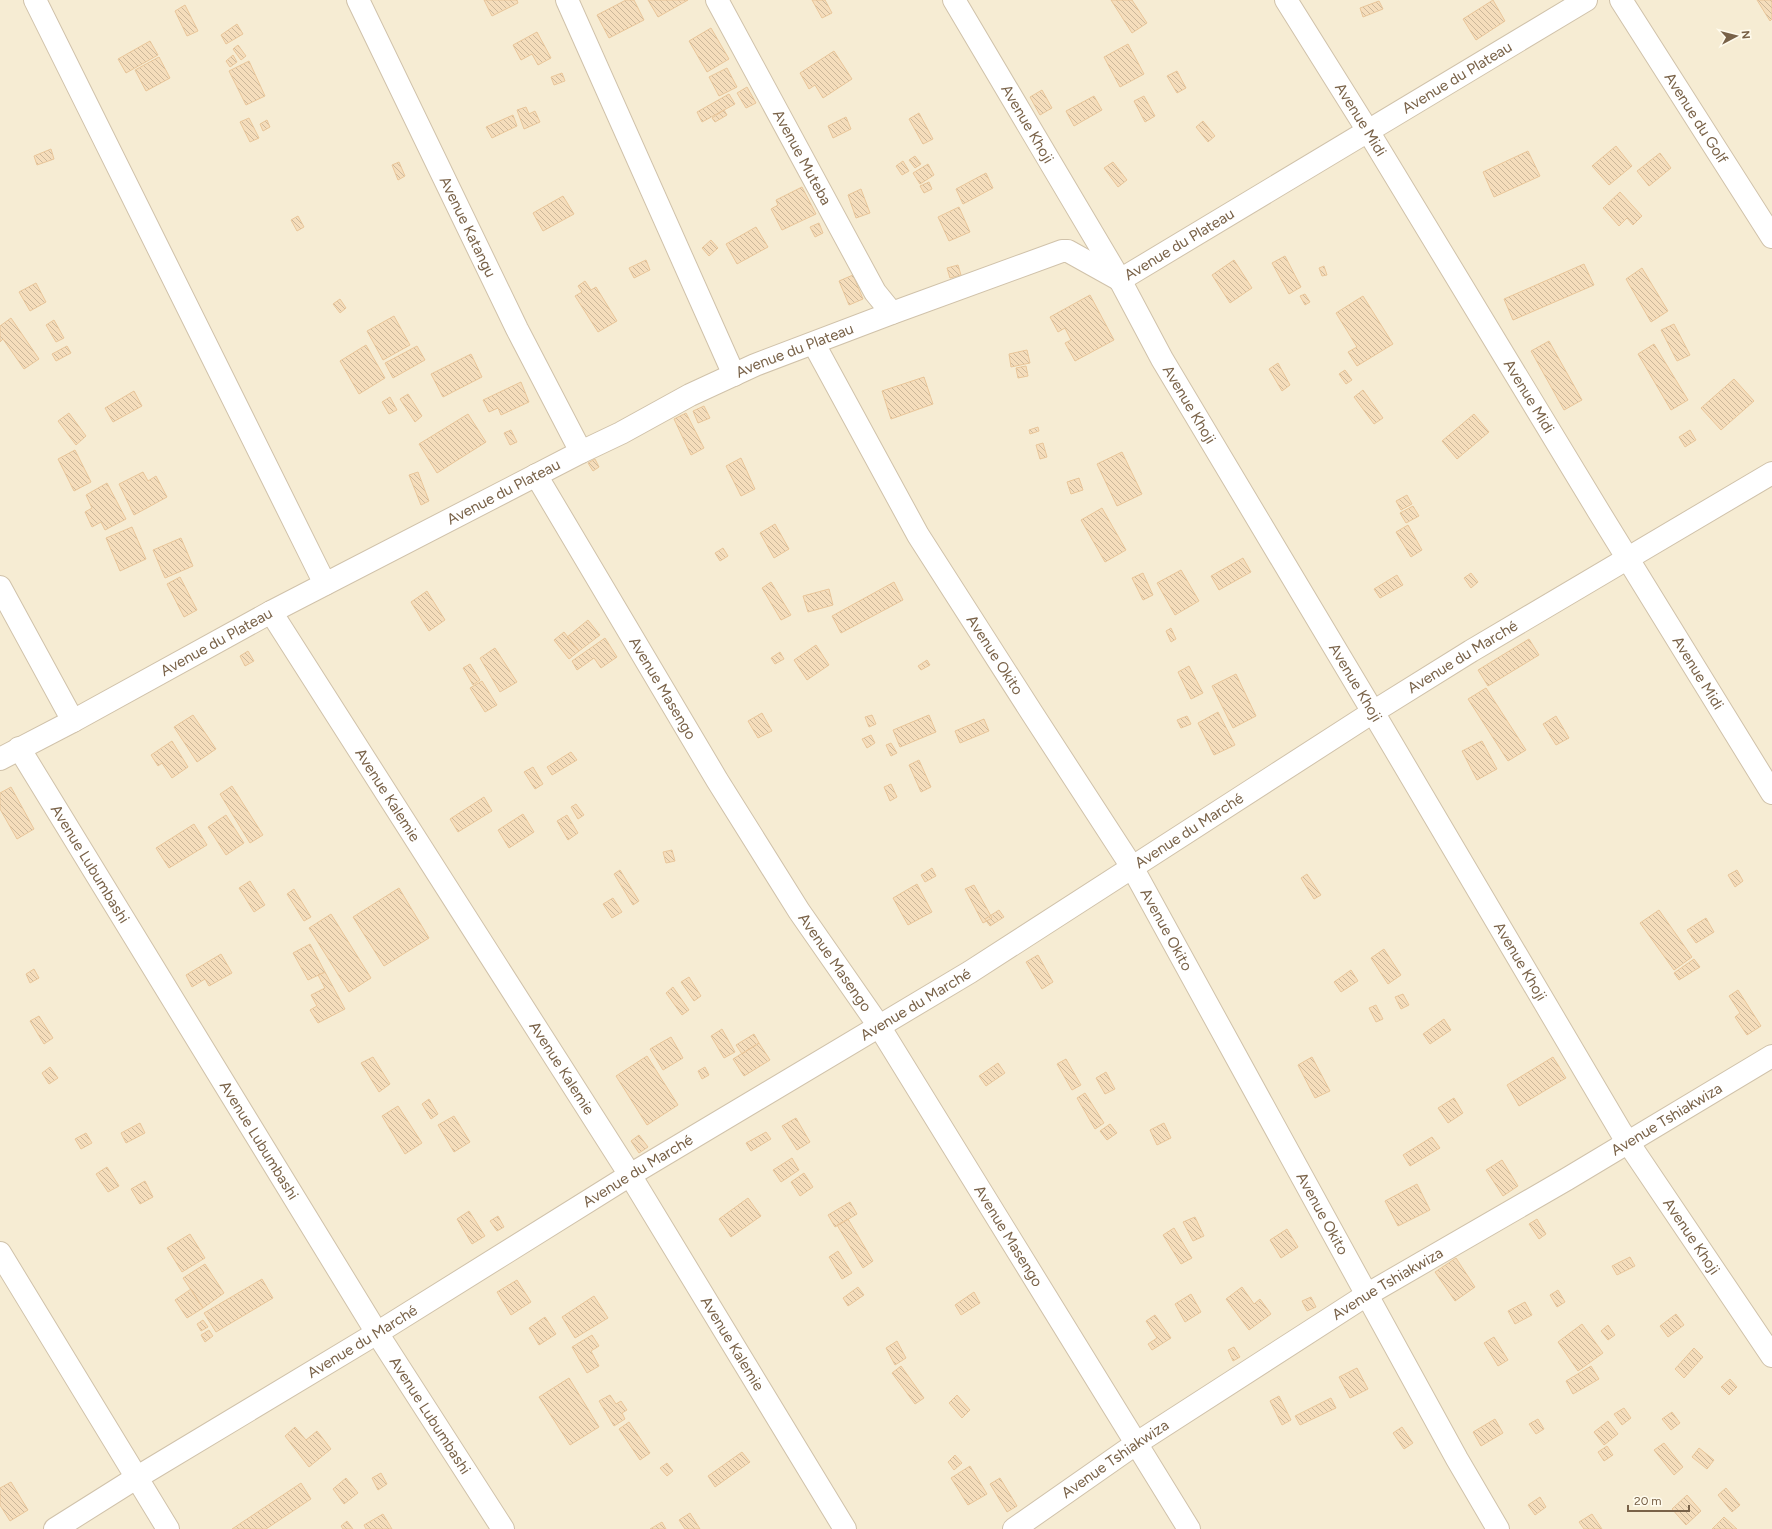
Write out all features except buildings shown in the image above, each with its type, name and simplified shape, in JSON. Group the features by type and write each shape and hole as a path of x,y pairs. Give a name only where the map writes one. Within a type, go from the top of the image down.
{"street":[{"path":"35,0 324,584"},
{"name":"Avenue Katangu","path":"358,0 511,316 581,452"},
{"path":"567,0 734,375"},
{"name":"Avenue Muteba","path":"717,0 875,292 892,313"},
{"name":"Avenue Khoji","path":"954,0 1120,280 1162,359 1627,1142 1772,1356"},
{"name":"Avenue Midi","path":"1286,0 1368,131 1599,512 1772,793"},
{"name":"Avenue du Plateau","path":"0,758 73,722 324,584 581,452 755,365 1062,251 1068,251 1120,280 1586,0"},
{"name":"Avenue du Golf","path":"1620,0 1772,237"},
{"name":"Avenue Okito","path":"814,344 918,535 1132,867 1368,1294 1457,1459 1498,1529"},
{"name":"Avenue du Marché","path":"55,1529 136,1478 377,1333 630,1175 970,972 1373,712 1471,651 1574,589 1629,559 1772,473"},
{"name":"Avenue Masengo","path":"536,475 717,780 793,901 879,1026 1189,1529"},
{"path":"0,587 73,722"},
{"name":"Avenue Kalemie","path":"271,612 630,1175 845,1529"},
{"name":"Avenue Lubumbashi","path":"20,748 377,1333 503,1529"},
{"name":"Avenue Tshiakwiza","path":"1014,1529 1137,1443 1368,1294 1772,1056"},
{"path":"0,1253 168,1529"}],"shaded area":[{"path":"0,0 1772,0 1772,1529 0,1529"}]}
